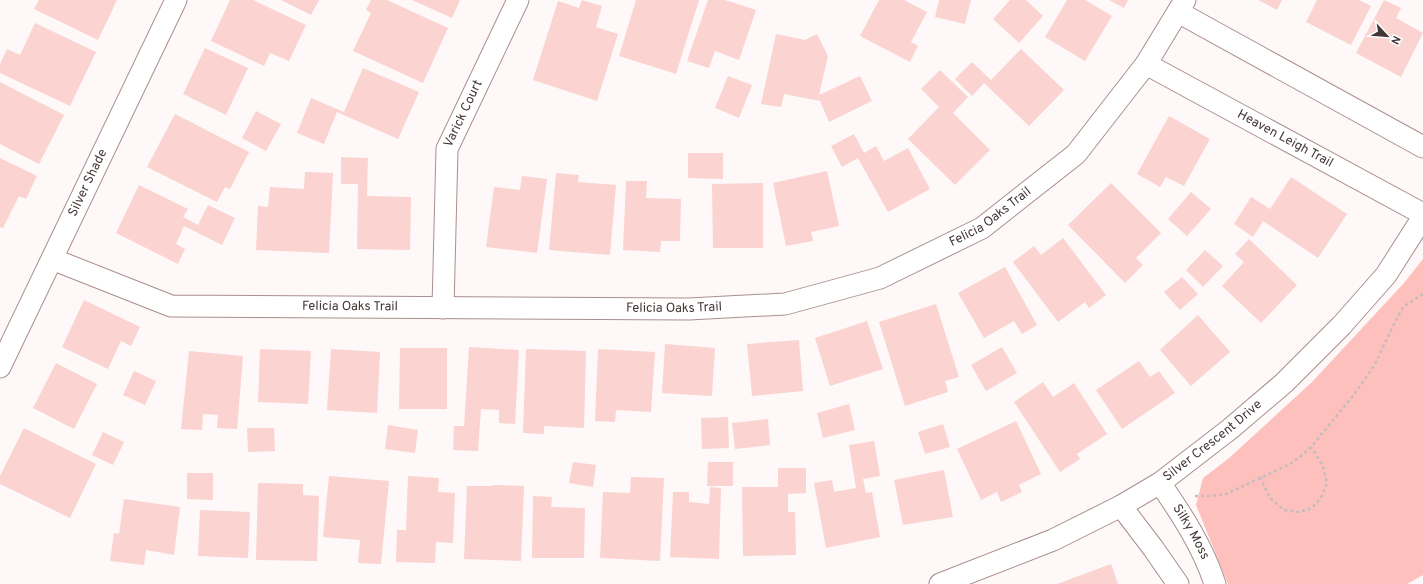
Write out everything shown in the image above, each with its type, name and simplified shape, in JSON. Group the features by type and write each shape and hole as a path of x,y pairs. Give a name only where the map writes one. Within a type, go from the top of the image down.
{"street":[{"name":"Silver Shade","path":"0,367 176,0"},
{"name":"Varick Court","path":"443,308 448,148 518,0"},
{"name":"Felicia Oaks Trail","path":"52,259 172,306 689,309 785,304 880,278 982,228 1076,154 1146,64 1181,6"},
{"path":"1181,6 1423,147"},
{"name":"Heaven Leigh Trail","path":"1146,64 1423,214"},
{"name":"Silver Crescent Drive","path":"940,584 1053,540 1121,506 1160,483 1230,429 1284,383 1326,341 1386,275 1423,217"},
{"name":"Silky Moss","path":"1160,483 1184,518 1208,564 1215,584"},
{"path":"1121,506 1154,548 1178,584"}],"path":[{"path":"1192,495 1210,496 1226,494 1290,464 1300,457 1311,447 1353,396 1374,366 1394,324 1404,307 1423,294"},
{"path":"1260,477 1270,498 1284,510 1299,512 1312,508 1322,496 1327,484 1323,466 1311,447"}],"shaded area":[{"path":"1423,259 1423,575 1407,584 1228,584 1196,505 1203,478 1228,459 1312,382 1404,283"}],"building":[{"path":"39,0 117,0 98,40 34,9"},
{"path":"230,0 253,0 306,25 289,61 270,53 264,66 211,41"},
{"path":"281,0 319,0 311,15"},
{"path":"371,0 387,0 448,28 423,83 353,51 371,13 366,10"},
{"path":"412,0 460,0 452,18"},
{"path":"582,0 602,6 596,27 618,34 597,101 533,80 558,1 579,8"},
{"path":"636,0 699,0 676,74 619,56"},
{"path":"708,0 725,0 756,10 739,60 715,51 709,68 687,61"},
{"path":"879,0 904,0 927,12 911,42 918,46 910,62 860,36"},
{"path":"939,0 971,0 965,24 935,17"},
{"path":"1010,0 1026,0 1043,16 1019,43 993,19"},
{"path":"1067,0 1085,0 1112,16 1085,61 1045,37"},
{"path":"1109,0 1128,0 1124,8"},
{"path":"1258,0 1282,0 1277,10"},
{"path":"1317,0 1359,0 1371,6 1351,45 1306,22"},
{"path":"1384,0 1401,8 1396,18 1423,33 1401,77 1356,53"},
{"path":"35,23 96,52 70,106 0,73 0,64 7,49 20,55"},
{"path":"776,34 805,40 817,34 828,56 819,95 860,76 872,101 829,122 820,101 784,94 781,107 761,104"},
{"path":"205,48 248,68 226,115 183,94"},
{"path":"1021,49 1064,90 1029,126 984,83 972,96 955,79 972,62 991,80"},
{"path":"363,68 419,92 398,139 337,112 324,144 297,133 311,98 344,112"},
{"path":"940,70 968,97 953,113 990,150 955,185 908,139 939,107 921,89"},
{"path":"728,76 752,85 739,118 715,108"},
{"path":"0,82 64,115 39,164 0,144"},
{"path":"256,111 281,124 266,151 242,138"},
{"path":"175,114 249,152 230,189 225,187 217,202 147,167"},
{"path":"1169,116 1210,139 1184,186 1166,177 1160,187 1137,174"},
{"path":"854,134 864,153 876,146 884,161 908,148 930,189 888,212 858,158 842,167 831,146"},
{"path":"688,153 723,153 723,179 688,178"},
{"path":"341,157 368,158 367,196 411,197 410,250 357,249 358,184 341,184"},
{"path":"0,158 37,176 26,199 19,196 3,228 0,227"},
{"path":"827,171 839,226 811,232 813,241 786,246 773,183"},
{"path":"305,172 333,173 329,253 256,250 258,206 268,207 270,187 304,189"},
{"path":"556,173 579,175 578,182 616,185 610,255 549,250"},
{"path":"522,176 547,179 537,253 486,247 494,187 520,190"},
{"path":"1291,177 1347,214 1318,258 1263,221 1253,237 1234,224 1251,197 1270,209"},
{"path":"626,181 647,181 646,198 681,199 680,241 661,241 660,252 623,250"},
{"path":"763,183 763,248 713,248 712,184"},
{"path":"1111,183 1161,233 1136,258 1143,265 1125,283 1068,225"},
{"path":"139,185 188,209 183,217 198,225 208,205 235,218 222,245 184,226 176,244 185,249 178,264 116,233"},
{"path":"1191,192 1211,209 1187,236 1168,219"},
{"path":"1063,238 1106,295 1089,308 1085,302 1058,322 1013,262 1034,246 1041,255"},
{"path":"1249,239 1297,285 1261,323 1222,286 1244,262 1235,254"},
{"path":"1205,250 1223,266 1203,287 1186,270"},
{"path":"1005,267 1037,325 1022,334 1014,321 984,338 958,293"},
{"path":"1182,277 1198,294 1180,310 1164,292"},
{"path":"84,300 140,327 131,346 121,341 108,369 62,347"},
{"path":"936,304 959,377 945,381 948,392 905,406 879,322"},
{"path":"1198,315 1230,352 1191,386 1160,350"},
{"path":"867,321 883,369 830,386 815,338"},
{"path":"799,340 803,391 752,396 747,344"},
{"path":"665,344 715,348 712,396 662,393"},
{"path":"469,347 519,350 515,424 499,423 499,410 481,409 478,451 453,450 454,426 464,426"},
{"path":"1002,347 1017,373 986,391 971,365"},
{"path":"400,348 447,348 447,409 399,409"},
{"path":"260,349 311,351 308,404 258,402"},
{"path":"331,349 380,352 377,413 327,410"},
{"path":"526,349 586,351 584,428 544,426 544,434 523,433"},
{"path":"598,349 655,352 651,412 616,410 615,422 595,421"},
{"path":"189,351 243,356 237,429 217,428 218,415 203,414 202,430 181,429"},
{"path":"1139,361 1150,377 1159,371 1175,393 1122,429 1096,390"},
{"path":"56,363 97,384 74,429 33,408"},
{"path":"134,371 156,381 145,405 123,395"},
{"path":"1043,382 1053,397 1074,383 1107,434 1077,454 1080,459 1060,472 1014,402"},
{"path":"849,404 855,430 823,438 817,413"},
{"path":"728,417 729,448 702,449 701,418"},
{"path":"768,419 770,445 735,449 732,423"},
{"path":"1016,421 1041,474 1019,485 1022,492 1001,502 997,492 981,500 957,449"},
{"path":"943,424 950,447 925,454 918,432"},
{"path":"388,425 418,430 415,453 385,449"},
{"path":"24,428 96,464 70,518 0,484 0,476"},
{"path":"247,428 274,428 275,451 248,452"},
{"path":"103,432 124,442 113,465 92,455"},
{"path":"874,441 880,476 863,479 866,493 872,492 880,537 826,548 814,483 832,480 834,492 856,488 849,445"},
{"path":"573,462 596,465 593,487 569,483"},
{"path":"708,462 733,462 733,486 707,486"},
{"path":"778,468 806,468 806,493 788,494 788,512 795,512 796,555 743,556 742,487 778,487"},
{"path":"944,470 953,517 903,525 894,480"},
{"path":"187,473 213,473 213,500 187,499"},
{"path":"329,476 389,481 381,564 358,563 360,540 323,537"},
{"path":"408,476 439,478 438,492 455,493 453,543 436,542 435,563 396,562 397,530 406,530"},
{"path":"631,477 664,478 660,561 600,558 603,492 630,493"},
{"path":"258,483 303,484 303,495 319,496 317,561 256,560"},
{"path":"467,486 524,486 521,561 464,559"},
{"path":"710,487 721,488 719,559 670,557 673,492 689,492 689,502 709,504"},
{"path":"533,496 552,497 551,507 585,508 584,558 532,558"},
{"path":"124,499 180,507 174,555 146,550 144,565 110,561 114,533 119,534"},
{"path":"200,510 250,512 248,558 198,556"},
{"path":"1111,564 1118,584 1057,584"}]}
